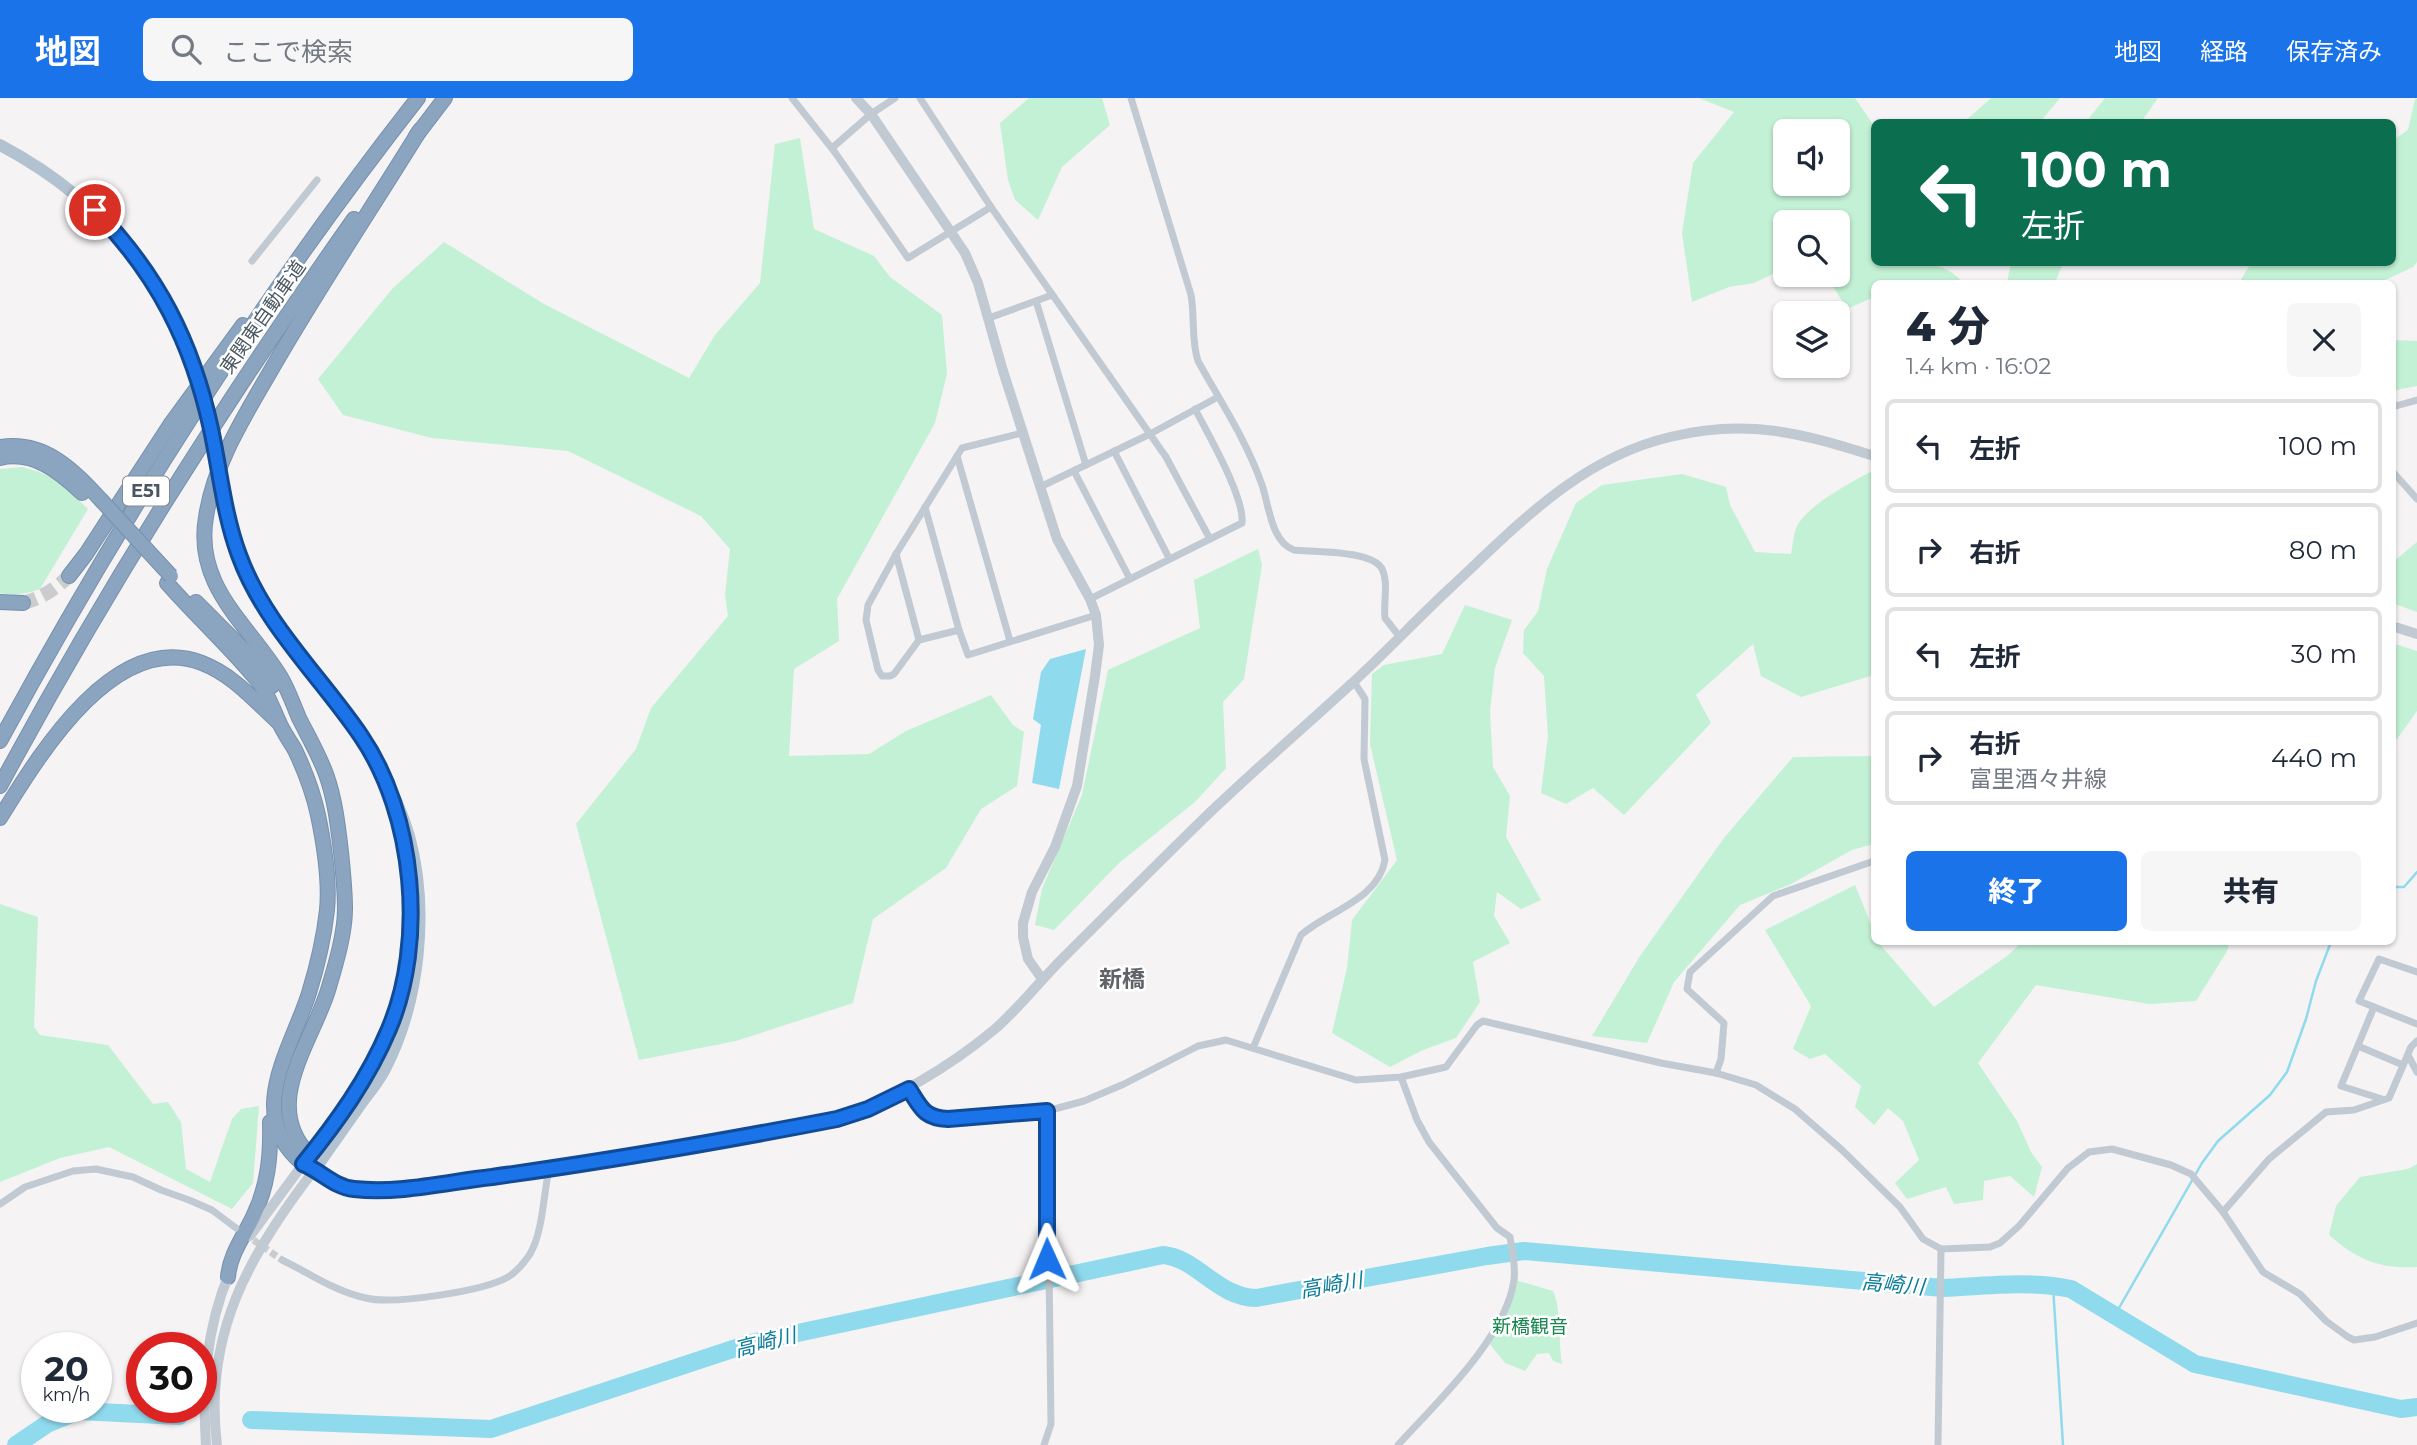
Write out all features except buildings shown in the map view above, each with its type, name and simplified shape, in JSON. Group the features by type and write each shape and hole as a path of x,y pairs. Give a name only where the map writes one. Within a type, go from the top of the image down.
{"highway":[{"name":"東関東自動車道","path":"0,741 58,637 162,464 307,249 418,98"},
{"name":"東関東自動車道","path":"0,786 127,562 181,476 283,321 383,179 445,98"},
{"path":"309,1163 293,1133 288,1105 289,1092 293,1075 330,986 345,912 341,851 331,789 325,772 279,675 236,619 212,577 206,556 205,517 228,448 248,410 292,334 420,131"},
{"path":"69,576 170,425 248,318 307,249"},
{"path":"0,447 27,447 51,455 72,470 259,682 272,702 279,723 311,787 323,853 327,908 309,992 280,1066 271,1100 272,1148 267,1177 260,1201 231,1260 228,1277"},
{"path":"0,458 19,457 52,468 101,505"},
{"path":"169,579 257,663 278,695 298,715"},
{"path":"0,602 23,603"},
{"path":"0,818 50,743 71,718 109,682 141,663 171,657 200,662 239,685 279,723"},
{"path":"274,1090 279,1133 289,1151 309,1163"}],"main road":[{"path":"0,145 61,182 113,228 157,288 183,335 194,365 239,555 261,600 363,738 396,806 411,900 408,950 399,1002 367,1074 309,1163"}],"street":[{"path":"792,98 832,148 908,258 991,207"},
{"path":"856,98 871,114 965,253 989,318 1022,433 1057,539 1090,598 1096,615 1099,645 1077,786 1055,847 1032,892 1023,923 1028,959 1042,979"},
{"path":"832,148 871,114 895,98"},
{"path":"920,98 991,207 1166,457 1210,539"},
{"path":"1130,98 1191,295 1195,314 1195,352 1256,468 1278,536 1283,544 1294,550 1352,555 1378,564 1385,581 1384,618 1399,636"},
{"path":"251,261 317,180"},
{"path":"989,318 1052,295"},
{"path":"1036,301 1086,465"},
{"path":"1040,487 1150,434 1218,397"},
{"path":"2396,406 2417,400"},
{"path":"1090,598 1242,523 1243,515 1231,482 1195,410"},
{"path":"309,1163 342,1186 366,1190 402,1189 549,1170 837,1119 868,1109 909,1089 994,1029 1199,822 1353,682 1548,498 1595,466 1638,447 1692,433 1739,428 1777,429 1871,455"},
{"path":"959,629 919,640 894,674 882,676 866,620 868,604 962,448 1022,433"},
{"path":"1114,451 1169,558"},
{"path":"957,456 1010,641"},
{"path":"1074,471 1130,579"},
{"path":"2396,475 2417,499"},
{"path":"925,507 968,655 1096,615"},
{"path":"896,554 919,640"},
{"path":"2396,627 2417,634"},
{"path":"1253,1048 1301,935 1314,923 1356,901 1383,872 1385,860 1364,759 1365,699 1353,682"},
{"path":"1716,1073 1721,1059 1724,1023 1687,989 1690,972 1773,896 1871,862"},
{"path":"2417,972 2379,959 2359,1001 2417,1024"},
{"path":"2374,1007 2341,1086 2384,1099"},
{"path":"909,1089 921,1108 933,1118 1047,1111 1084,1101 1124,1084 1198,1046 1226,1040 1356,1080 1368,1081 1446,1067 1477,1025 1483,1021 1661,1063 1716,1073 1756,1085 1795,1109 1842,1150 1900,1207 1923,1239 1941,1249 1990,1247 2000,1243 2068,1168 2089,1153 2102,1149 2122,1151 2171,1165 2191,1174 2223,1212 2263,1272 2300,1294 2326,1321 2348,1337 2354,1340 2375,1337 2417,1323"},
{"path":"2223,1212 2269,1159 2326,1112 2354,1110 2389,1098 2417,1041"},
{"path":"2358,1046 2403,1065"},
{"path":"2408,1055 2417,1072"},
{"path":"1398,1445 1454,1384 1496,1329 1514,1278 1510,1237 1497,1228 1429,1142 1417,1120 1401,1077"},
{"path":"1044,1445 1051,1424 1047,1111"},
{"path":"206,1445 206,1362 211,1329 228,1277 256,1227 309,1163"},
{"path":"217,1445 218,1364 229,1316 265,1237 309,1163"},
{"path":"0,1203 25,1187 73,1171 96,1169 133,1177 161,1191 190,1199 212,1210 236,1228"},
{"path":"282,1260 337,1288 364,1298 386,1301 445,1293 505,1279 518,1271 531,1252 540,1230 542,1198 549,1170"},
{"path":"1938,1445 1941,1249"}],"green space":[{"path":"1029,98 1102,98 1110,125 1062,167 1038,220 1015,200 1008,180 1000,123"},
{"path":"1699,98 1855,98 1871,122 1871,266 1936,266 1960,280 1871,280 1871,298 1850,308 1850,301 1842,301 1833,287 1850,287 1850,210 1773,210 1773,274 1754,283 1729,287 1692,302 1682,233 1693,163 1734,112"},
{"path":"1991,98 2060,98 2042,119 1967,119"},
{"path":"2105,98 2158,98 2143,119 2088,119"},
{"path":"2417,99 2417,262 2413,267 2385,280 2241,280 2249,266 2396,266 2396,138 2408,130"},
{"path":"800,138 814,229 874,256 890,277 942,315 947,374 935,423 837,599 839,641 794,669 789,756 869,754 906,731 991,695 1013,725 1024,732 1017,786 981,809 946,868 873,919 853,1003 736,1041 639,1060 576,824 636,749 651,708 728,616 725,595 730,549 701,516 568,451 432,438 343,415 318,379 393,288 444,242 544,304 689,378 715,335 760,283 775,144"},
{"path":"2010,266 2062,266 2056,280 2008,280"},
{"path":"2396,340 2417,341 2417,386 2396,390"},
{"path":"22,467 51,478 88,509 40,589 20,594 5,594 0,593 0,469"},
{"path":"1871,472 1871,676 1801,697 1761,676 1753,644 1696,695 1711,723 1624,815 1593,788 1566,804 1541,793 1548,736 1544,676 1523,653 1524,630 1538,611 1547,569 1576,503 1602,485 1682,474 1726,487 1730,505 1755,552 1791,554 1797,526 1803,518 1832,494"},
{"path":"2417,542 2417,612 2396,604 2396,560"},
{"path":"1258,549 1262,565 1244,679 1223,702 1226,768 1196,801 1119,863 1054,930 1035,925 1042,889 1082,795 1108,670 1200,628 1194,580"},
{"path":"1465,605 1512,620 1495,668 1490,711 1493,767 1510,796 1506,837 1541,900 1521,909 1497,892 1494,916 1510,943 1473,962 1480,1002 1456,1038 1423,1050 1390,1067 1332,1033 1347,968 1352,920 1397,860 1370,744 1372,674 1384,665 1442,654"},
{"path":"2396,644 2417,651 2417,711 2396,740"},
{"path":"1871,756 1871,845 1852,850 1791,884 1740,905 1674,982 1647,1043 1592,1036 1640,956 1724,838 1793,757"},
{"path":"1855,885 1871,925 1871,945 1881,945 1934,1007 2019,945 2229,945 2196,1001 2149,1004 2036,985 1978,1063 2017,1121 2031,1152 2042,1167 2034,1197 2010,1176 1984,1181 1983,1200 1954,1204 1946,1187 1907,1199 1895,1183 1919,1160 1903,1121 1888,1108 1874,1125 1855,1107 1861,1086 1825,1054 1810,1059 1793,1049 1811,1006 1765,930"},
{"path":"0,904 38,917 34,1027 40,1035 108,1045 153,1104 168,1102 181,1122 186,1169 210,1182 232,1119 241,1109 259,1106 253,1183 232,1209 109,1147 60,1158 0,1182"},
{"path":"2417,1164 2417,1267 2391,1266 2370,1261 2350,1251 2329,1235 2336,1206 2360,1177 2408,1169"},
{"name":"新橋観音","path":"1515,1280 1553,1291 1558,1308 1562,1364 1553,1361 1549,1353 1537,1354 1525,1371 1505,1363 1488,1342"}],"water":[{"path":"1086,649 1059,789 1032,783 1041,725 1033,719 1041,672 1050,659"}],"waterway":[{"path":"2396,887 2404,887 2417,872"},
{"path":"2115,1315 2202,1163 2218,1141 2270,1095 2287,1072 2330,945"},
{"name":"高崎川","path":"251,1420 491,1429 751,1343 1163,1255 1186,1263 1230,1291 1256,1298 1524,1251 1943,1288 2023,1284 2055,1286 2071,1289 2195,1364 2401,1409 2417,1407"},
{"path":"2053,1286 2063,1445"},
{"name":"高崎川","path":"16,1445 47,1424 79,1411 126,1413"}],"tunnel":[{"path":"23,603 48,593 69,576"},
{"path":"245,1234 282,1260"}],"district":[{"name":"新橋","path":"1122,979"}],"route":[{"path":"95,210 143,266 186,341 211,428 228,518 239,555 253,586 284,634 363,738 385,778 396,806 411,900 408,950 399,1002 367,1074 339,1118 303,1164 342,1186 353,1189 402,1189 549,1170 794,1128 868,1109 909,1089 921,1108 933,1118 1047,1111 1047,1259"}]}
